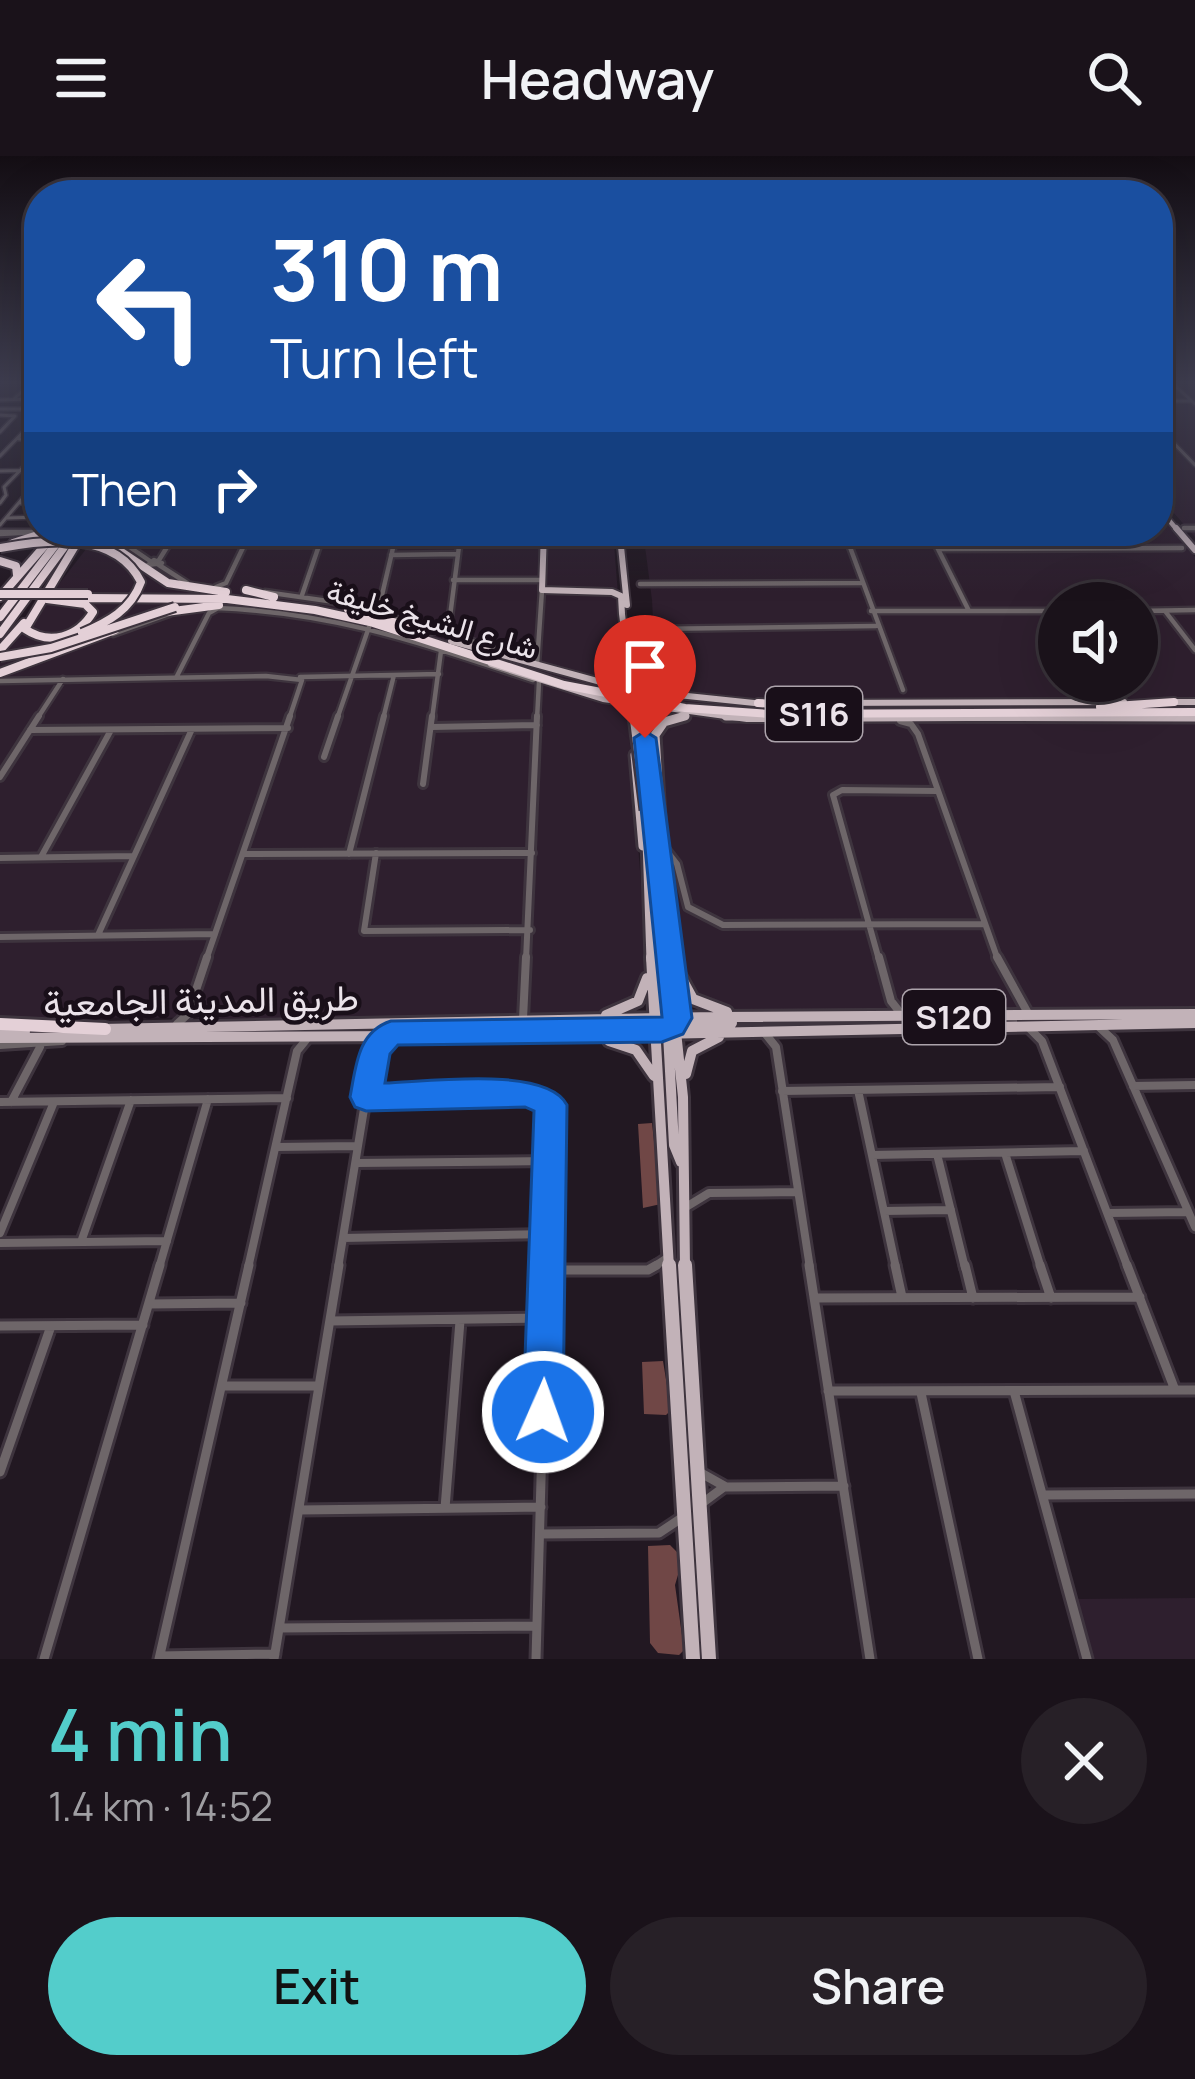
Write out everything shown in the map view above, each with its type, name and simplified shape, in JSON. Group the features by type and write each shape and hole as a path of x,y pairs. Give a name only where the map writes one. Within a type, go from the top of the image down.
{"highway":[{"path":"0,597 44,546"},
{"path":"0,617 47,546"},
{"path":"1,552 50,546"},
{"path":"0,634 71,546"},
{"path":"3,668 74,546"},
{"path":"3,668 116,616 133,601 141,582 133,566 86,546"},
{"path":"107,546 168,583 288,600"},
{"path":"1,552 17,568 11,583"},
{"name":"شارع الشيخ خليفة","path":"86,596 274,597 358,611 418,630 444,645 570,680 637,695 738,707 1097,707 1195,712"},
{"name":"شارع الشيخ خليفة","path":"86,596 288,600 610,696 758,708 1004,714 1195,712"},
{"name":"S116","path":"0,597 86,596"},
{"name":"S116","path":"0,597 86,596"},
{"path":"3,668 175,607 246,596"},
{"path":"3,668 164,613 246,596"},
{"path":"38,607 26,632 37,638 78,631 92,620 92,609 47,598"},
{"path":"3,668 26,602"},
{"path":"418,630 444,627"},
{"path":"3,668 37,661"},
{"path":"1097,707 1174,702"},
{"path":"758,708 839,708"},
{"path":"758,708 876,719"},
{"path":"1004,714 1083,718"},
{"path":"0,1035 105,1029"}],"main road":[{"path":"1173,517 1195,546"},
{"path":"1173,520 1195,546"},
{"path":"544,546 542,590 604,590 621,596 625,614"},
{"path":"621,546 656,881 651,972 683,1097"},
{"path":"444,645 509,656 650,693 758,708 1174,702 1195,712"},
{"path":"444,645 536,681 603,699 712,716"},
{"path":"603,699 626,711 632,721 641,834 671,956 676,1003 667,1027 659,1091 678,1396 710,1659"},
{"path":"656,881 663,846 656,731 674,717 1083,718 1195,712"},
{"path":"655,936 663,954 667,998 676,1003"},
{"path":"577,1021 616,1013 638,1001 646,988 655,936"},
{"path":"655,936 667,1027 674,1145 682,1169"},
{"path":"671,956 686,992 701,1005 782,1024"},
{"name":"طريق المدينة الجامعية","path":"0,1035 552,1034 667,1027 743,1031 782,1024 905,1017 1011,1017 1047,1025 1195,1019"},
{"path":"552,1034 631,1025 632,1019"},
{"name":"طريق المدينة الجامعية","path":"105,1029 632,1019 667,1027"},
{"name":"طريق المدينة الجامعية","path":"782,1024 1195,1019"},
{"path":"667,1027 782,1024"},
{"path":"693,1659 688,1555 696,1461 682,1211 683,1097 692,1052 711,1038 743,1031"},
{"path":"552,1034 616,1042 636,1050 651,1066 659,1091"},
{"path":"678,1396 686,1406 696,1461"}],"street":[{"path":"24,466 4,487 2,502 24,502"},
{"path":"0,471 24,470"},
{"path":"1,527 24,496"},
{"path":"1184,528 1195,528"},
{"path":"125,546 159,562 185,582 226,586 246,596"},
{"path":"159,562 168,546"},
{"path":"226,586 244,546"},
{"path":"288,600 302,587 318,546"},
{"path":"378,612 393,546"},
{"path":"444,627 459,546"},
{"path":"849,546 903,690"},
{"path":"936,546 968,610"},
{"path":"938,549 1182,548"},
{"path":"391,555 458,554"},
{"path":"454,580 542,580"},
{"path":"640,584 861,583"},
{"path":"302,587 304,596"},
{"path":"537,665 542,590"},
{"path":"288,600 304,596 444,627 452,635 509,656"},
{"path":"363,608 377,603"},
{"path":"37,661 129,628 218,608 295,611 444,645 454,655 536,681 528,1022"},
{"path":"871,611 1038,610"},
{"path":"1158,610 1195,610"},
{"path":"1165,610 1195,650"},
{"path":"177,676 207,611"},
{"path":"652,629 876,626"},
{"path":"324,757 368,631"},
{"path":"423,784 444,645"},
{"path":"441,660 454,655"},
{"path":"3,668 63,678 440,674"},
{"path":"350,854 394,675"},
{"path":"168,1029 188,1014 302,684 297,677"},
{"path":"0,777 63,678"},
{"path":"876,719 908,722 918,734 984,923 1017,1004 1042,1041 1175,1390"},
{"path":"918,734 921,719"},
{"path":"431,727 537,724"},
{"path":"30,730 287,728"},
{"path":"98,935 192,729"},
{"path":"41,857 111,730"},
{"path":"905,1017 891,1001 834,794 937,791"},
{"path":"663,846 677,864 688,907 714,923 984,923"},
{"path":"243,854 532,853"},
{"path":"376,854 364,931 530,931"},
{"path":"0,858 134,856"},
{"path":"0,937 215,934"},
{"path":"1011,1017 1017,1004"},
{"path":"188,1014 197,1028"},
{"path":"782,1024 776,1047 782,1091 870,1659"},
{"path":"1094,1024 1113,1040 1195,1227"},
{"path":"1113,1040 1118,1024"},
{"path":"1042,1041 1047,1025"},
{"path":"761,1030 776,1047"},
{"path":"363,1033 374,1054"},
{"path":"316,1034 297,1052 159,1657 274,1656 374,1054 391,1033"},
{"path":"0,1035 31,1049 70,1037"},
{"path":"289,1035 297,1052"},
{"path":"11,1102 31,1049"},
{"path":"1133,1086 1195,1085"},
{"path":"782,1091 1060,1087"},
{"path":"858,1090 902,1298"},
{"path":"366,1097 525,1094 546,1106 553,1123 536,1659"},
{"path":"0,1102 286,1098"},
{"path":"44,1659 208,1099"},
{"path":"81,1242 131,1100"},
{"path":"0,1233 55,1102"},
{"path":"276,1147 358,1146"},
{"path":"872,1155 1084,1151"},
{"path":"1005,1153 1051,1298"},
{"path":"937,1154 973,1298"},
{"path":"356,1163 551,1161"},
{"path":"682,1169 709,1193"},
{"path":"682,1211 709,1193 798,1192"},
{"path":"884,1211 951,1210"},
{"path":"1108,1213 1189,1212"},
{"path":"343,1238 548,1234"},
{"path":"0,1243 167,1241"},
{"path":"547,1270 648,1270 669,1256"},
{"path":"648,1270 671,1286"},
{"path":"814,1298 1140,1297"},
{"path":"149,1304 241,1303"},
{"path":"330,1321 546,1318"},
{"path":"446,1508 460,1319"},
{"path":"0,1326 143,1324"},
{"path":"0,1472 51,1326"},
{"path":"222,1387 320,1386"},
{"path":"829,1391 1195,1390"},
{"path":"921,1391 978,1659"},
{"path":"1014,1391 1087,1659"},
{"path":"696,1461 726,1486"},
{"path":"659,1533 726,1486 844,1486"},
{"path":"1043,1495 1195,1494"},
{"path":"299,1510 541,1507"},
{"path":"540,1534 659,1533 675,1540 688,1555"},
{"path":"279,1628 537,1626"}],"shaded area":[{"path":"1173,451 1195,451 1195,537 1173,512"},
{"path":"1173,531 1195,557 1195,1011 706,1018 671,982 652,600 645,546 1173,546"},
{"path":"88,546 614,546 650,996 632,1012 605,1020 0,1017 0,660"},
{"path":"652,1123 661,1204 643,1208 638,1124"},
{"path":"663,1361 671,1410 666,1415 644,1414 642,1362"},
{"path":"670,1545 683,1558 675,1585 684,1650 679,1655 658,1653 650,1643 648,1546"},
{"path":"1195,1598 1195,1659 1094,1659 1077,1599"}],"route":[{"path":"543,1412 554,1116 550,1105 530,1093 366,1097 375,1049 391,1033 540,1034 662,1030 673,1025 677,1018 668,921 645,738"}]}
